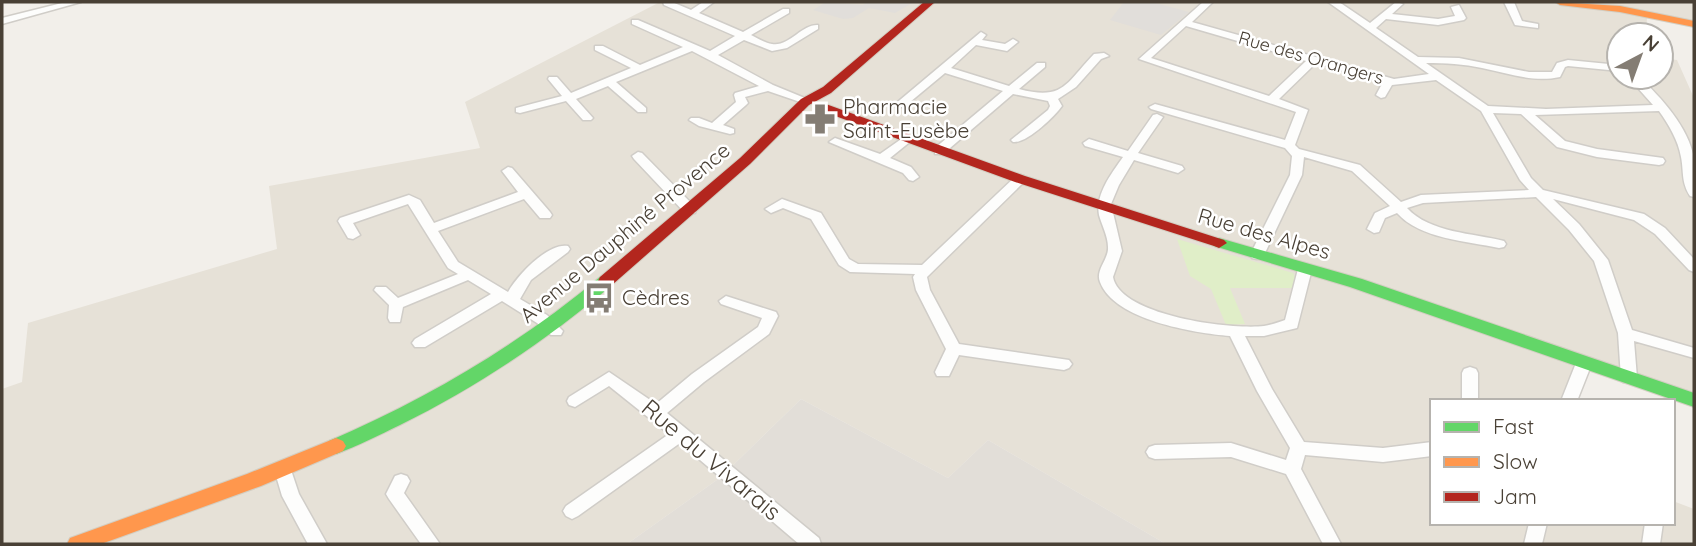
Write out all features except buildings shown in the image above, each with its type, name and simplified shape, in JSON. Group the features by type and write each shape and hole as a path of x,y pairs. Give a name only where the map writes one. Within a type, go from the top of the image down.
{"main road":[{"path":"1560,2 1620,9 1694,24"},
{"name":"Avenue Dauphiné Provence","path":"103,544 415,419 492,374 553,328 925,6"},
{"name":"Avenue Dauphiné Provence","path":"553,328 814,104"},
{"name":"Rue des Alpes","path":"814,104 1020,179 1433,309 1694,400"},
{"name":"Avenue Dauphiné Provence","path":"77,544 284,473"}],"street":[{"path":"2,21 76,2"},
{"path":"692,13 709,2"},
{"path":"1208,2 1144,59 1302,110 1292,148"},
{"path":"1333,2 1485,109 1516,167 1574,227 1601,260 1626,332 1629,377"},
{"path":"1509,2 1518,23 1535,26"},
{"path":"667,4 772,48 783,46 815,27"},
{"path":"1370,27 1398,5"},
{"path":"1384,16 1438,22 1461,18 1456,8"},
{"path":"710,55 786,11"},
{"path":"635,22 710,55 769,87 814,104"},
{"name":"Rue des Orangers","path":"1185,23 1389,80 1438,76"},
{"path":"900,104 978,38 1007,48 1013,42"},
{"path":"520,110 568,97 692,47"},
{"path":"599,48 640,69"},
{"path":"943,69 1011,90 1052,98 1061,93 1098,56 1104,56"},
{"path":"1271,100 1313,60"},
{"path":"1416,60 1480,65 1514,73 1550,76 1556,75 1562,65 1568,63 1605,67"},
{"path":"939,151 1041,65"},
{"path":"553,79 587,118"},
{"path":"1381,95 1389,80"},
{"path":"609,81 642,110"},
{"path":"716,125 742,103 739,95 769,87"},
{"path":"1648,91 1662,107 1687,153 1686,177 1694,193"},
{"path":"1017,140 1052,112 1056,106 1052,98"},
{"path":"1485,109 1525,112 1662,107"},
{"path":"1305,269 1292,324 1264,331 1201,330 1166,320 1113,294 1105,275 1116,247 1105,206 1129,157 1156,112 1356,168 1399,206 1405,218 1499,244"},
{"path":"1525,112 1561,144 1597,153 1659,161"},
{"path":"695,120 703,126 716,125 730,131"},
{"path":"882,159 907,139"},
{"path":"835,142 907,170 913,177"},
{"path":"1089,143 1129,157 1178,169"},
{"path":"1257,255 1296,175 1298,155 1292,148"},
{"path":"638,156 690,210"},
{"path":"508,171 545,215"},
{"path":"954,349 923,290 920,276 1020,179"},
{"path":"1374,229 1380,216 1421,199 1540,193 1639,217 1660,231 1694,267"},
{"path":"430,229 526,194"},
{"path":"352,235 345,221 409,200 415,203 453,265 466,276 507,298 553,328"},
{"path":"771,209 782,203 816,216 844,262 855,269 925,270"},
{"path":"420,343 507,298 528,274 563,249"},
{"path":"381,290 396,311 466,276"},
{"path":"657,413 698,378 764,330 771,316 726,301"},
{"path":"1236,331 1265,391 1299,448 1292,469"},
{"path":"1626,332 1694,353"},
{"path":"954,349 1065,364"},
{"path":"943,372 954,349"},
{"path":"1570,399 1584,363"},
{"path":"1470,373 1470,399"},
{"name":"Rue du Vivarais","path":"575,401 610,378 657,413 810,544"},
{"path":"572,511 681,434"},
{"path":"1299,448 1383,455 1430,449"},
{"path":"1155,452 1231,450 1292,469 1332,544"},
{"path":"284,473 291,496 318,544"},
{"path":"401,481 396,487 396,494 431,544"},
{"path":"1533,544 1538,525"},
{"path":"1651,544 1654,525"}],"shaded area":[{"path":"660,2 1694,2 1694,26 1647,17 1647,21 1605,21 1605,91 1675,91 1675,60 1694,98 1694,400 1581,367 1573,399 1430,399 1430,525 1675,525 1675,502 1694,509 1694,544 1166,544 988,440 948,478 801,399 721,477 627,544 2,544 2,389 22,382 28,323 277,249 269,186 480,148 465,102"},
{"path":"826,2 863,5 867,2 914,2 895,13 869,8 853,18 843,19 813,10"},
{"path":"1124,2 1152,2 1189,12 1161,35 1110,20"},
{"path":"801,399 948,478 988,440 1166,544 627,544 721,477"}],"green space":[{"path":"1177,239 1293,273 1297,280 1292,288 1230,288 1245,324 1226,325 1211,289 1190,276"}],"traffic: fast":[{"path":"1219,243 1356,283 1694,400"},
{"path":"336,446 406,414 477,374 545,329 606,281"}],"traffic: slow":[{"path":"1560,2 1620,9 1694,24"},
{"path":"77,544 254,480 336,446"}],"traffic: jam":[{"path":"606,281 745,161 805,102 827,90 930,2"},
{"path":"823,107 1020,179 1219,243"}],"place":[{"name":"Pharmacie Saint-Eusèbe","path":"820,119"},
{"name":"Cèdres","path":"599,298"}]}
